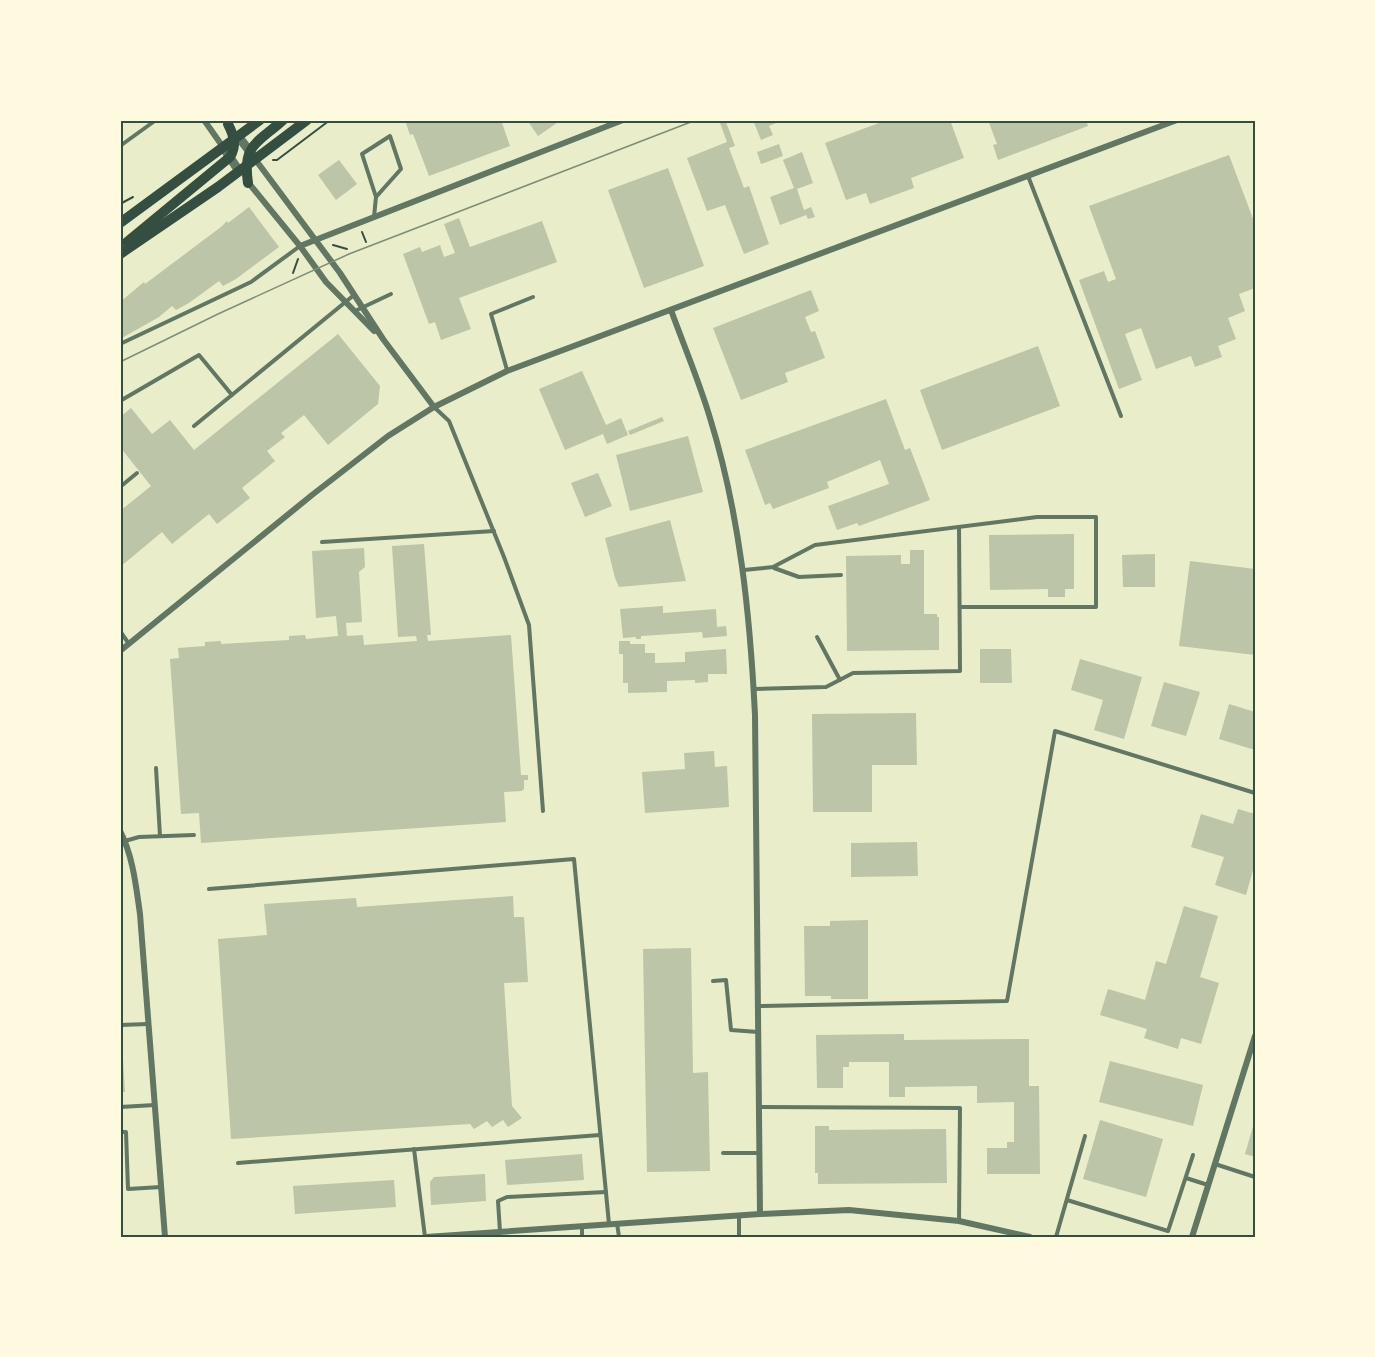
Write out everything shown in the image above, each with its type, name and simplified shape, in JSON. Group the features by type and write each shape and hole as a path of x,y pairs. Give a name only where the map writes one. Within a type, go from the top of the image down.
{"main road":[{"path":"120,223 260,120"},
{"path":"120,254 242,169 261,138 283,120"},
{"path":"252,155 307,120"},
{"path":"120,248 230,157 236,138 227,122"},
{"path":"242,169 248,183"}],"street":[{"path":"204,120 230,157 242,169"},
{"path":"300,246 623,120"},
{"path":"120,651 380,442 435,407 507,371 1177,120"},
{"path":"236,138 252,155 316,240 383,339 435,407"},
{"path":"248,183 300,246 326,282 383,339"},
{"path":"671,310 710,418 728,487 744,570 752,638 759,1006 760,1214"},
{"path":"120,831 125,841 140,914 165,1237"},
{"path":"1192,1237 1255,1036"},
{"path":"426,1237 738,1215 849,1210 959,1221 1030,1237"}],"lane":[{"path":"120,146 156,120"},
{"path":"374,218 376,197 362,154 390,136 400,169 376,197"},
{"path":"1028,176 1121,416"},
{"path":"120,344 251,282 300,246"},
{"path":"355,311 391,294"},
{"path":"194,426 354,295"},
{"path":"507,371 491,314 533,297"},
{"path":"120,401 199,355 232,395"},
{"path":"435,407 450,422 529,625 543,811"},
{"path":"120,487 137,473"},
{"path":"744,570 773,567 815,545 1037,517 1096,517 1096,607 960,607"},
{"path":"754,689 826,687 853,673 960,671 959,527"},
{"path":"322,542 494,531"},
{"path":"773,567 799,577 841,575"},
{"path":"120,631 129,644"},
{"path":"817,637 840,680"},
{"path":"759,1006 1007,1001 1055,731 1255,793"},
{"path":"156,768 160,836"},
{"path":"125,841 139,837 194,835"},
{"path":"209,889 574,859 609,1224"},
{"path":"713,981 726,980 731,1030 759,1032"},
{"path":"120,1025 149,1024"},
{"path":"120,1107 155,1105"},
{"path":"759,1107 960,1108 959,1221"},
{"path":"120,1132 126,1132 128,1189 161,1187"},
{"path":"238,1163 600,1135"},
{"path":"1056,1237 1085,1136"},
{"path":"414,1149 426,1237"},
{"path":"723,1153 760,1153"},
{"path":"1067,1200 1168,1231 1193,1155"},
{"path":"1215,1164 1255,1177"},
{"path":"1186,1178 1208,1185"},
{"path":"500,1232 498,1202 507,1197 606,1192"},
{"path":"738,1215 739,1237"},
{"path":"617,1223 618,1237"},
{"path":"582,1225 582,1237"}],"path":[{"path":"362,232 366,242"}],"building":[{"path":"405,120 501,120 510,146 429,176 413,134 410,135"},
{"path":"527,120 561,120 538,136"},
{"path":"753,120 783,120 769,126 773,135 761,140"},
{"path":"878,120 950,120 964,158 911,178 914,188 870,204 866,193 846,200 825,143 879,123"},
{"path":"988,120 1086,120 1088,126 998,160 993,145 997,144"},
{"path":"726,122 735,146 729,148 744,188 749,186 769,244 744,254 725,205 707,211 687,158 727,142 720,123"},
{"path":"779,144 783,156 761,164 757,152"},
{"path":"802,152 813,183 797,189 804,210 811,207 815,217 808,219 806,215 780,225 770,197 794,188 783,160"},
{"path":"1229,155 1255,224 1255,288 1239,294 1245,311 1228,318 1236,339 1218,346 1222,357 1195,367 1191,356 1156,369 1141,328 1125,334 1142,380 1119,389 1079,280 1104,271 1108,282 1116,279 1089,206"},
{"path":"339,160 357,184 336,200 318,175"},
{"path":"668,168 704,266 644,288 608,190"},
{"path":"249,207 279,247 236,279 223,286 219,281 189,303 176,310 172,306 159,317 120,339 120,302 144,282 145,284 227,221 228,223"},
{"path":"459,218 470,247 542,221 557,262 459,298 471,329 441,340 435,322 429,324 403,254 420,247 422,252 440,245 444,257 455,253 444,224"},
{"path":"811,290 819,311 805,317 811,332 815,331 825,358 785,373 788,382 741,400 713,328"},
{"path":"338,334 380,386 378,404 328,445 304,415 281,433 285,437 267,451 275,461 242,488 250,498 217,524 209,514 172,544 162,532 120,567 120,511 151,486 120,447 120,417 131,408 152,434 170,420 194,450"},
{"path":"1038,346 1060,406 942,450 920,390"},
{"path":"582,371 606,425 621,418 628,435 607,444 603,434 565,450 539,389"},
{"path":"886,399 905,450 910,448 930,500 859,526 857,523 837,530 828,506 889,484 880,460 827,482 829,488 773,509 770,503 765,505 745,450"},
{"path":"662,417 664,421 630,435 628,431"},
{"path":"688,436 703,492 630,511 616,455"},
{"path":"598,473 612,506 585,517 571,483"},
{"path":"670,520 686,581 619,587 605,538"},
{"path":"1074,534 1074,589 1065,589 1065,597 1048,597 1048,589 990,590 989,535"},
{"path":"424,544 431,635 427,635 428,641 511,635 521,775 528,775 528,780 524,780 522,791 504,792 506,822 201,843 199,813 181,814 170,659 179,658 178,648 205,646 205,642 221,641 221,644 289,640 289,636 305,635 306,639 338,636 336,616 316,618 312,551 364,548 365,567 359,572 362,622 346,623 347,636 363,635 364,645 417,641 416,636 398,637 392,546"},
{"path":"910,550 924,550 924,614 937,614 939,617 939,650 847,651 846,556 901,555 901,564 910,564"},
{"path":"1155,554 1155,587 1123,587 1122,555"},
{"path":"1190,561 1255,569 1255,655 1179,646"},
{"path":"663,606 663,613 716,609 717,627 726,626 727,636 703,638 702,632 641,636 641,639 623,638 620,609"},
{"path":"619,641 645,644 645,653 655,653 655,663 685,662 685,652 726,649 727,674 708,674 708,682 667,681 667,692 628,693 628,683 623,683 623,654 619,654"},
{"path":"980,649 1011,649 1012,683 980,683"},
{"path":"1080,659 1142,677 1124,739 1094,730 1103,700 1071,690"},
{"path":"1164,682 1200,692 1186,736 1151,726"},
{"path":"1229,704 1255,712 1255,750 1219,739"},
{"path":"916,713 917,765 872,765 872,812 813,812 812,714"},
{"path":"714,751 715,767 727,766 729,807 645,813 642,772 685,769 684,753"},
{"path":"1238,809 1255,814 1255,863 1246,895 1215,885 1224,857 1191,847 1201,814 1233,824"},
{"path":"917,842 918,876 851,877 851,843"},
{"path":"513,896 514,917 524,917 528,982 504,983 512,1106 522,1118 508,1127 503,1120 492,1127 487,1121 474,1129 470,1124 231,1139 218,939 267,935 264,904 356,898 357,907"},
{"path":"1184,906 1218,916 1200,977 1219,983 1201,1044 1181,1038 1178,1049 1144,1038 1147,1029 1100,1015 1108,989 1145,1000 1156,961 1166,964"},
{"path":"868,920 868,999 805,996 804,926 830,926 830,921"},
{"path":"691,948 693,1073 708,1072 710,1171 647,1172 643,949"},
{"path":"904,1034 904,1040 1029,1039 1029,1086 1039,1086 1040,1174 987,1174 987,1148 1007,1148 1007,1142 1014,1142 1014,1102 977,1103 977,1086 905,1087 905,1097 889,1097 889,1062 849,1062 849,1067 843,1067 843,1088 817,1088 816,1035"},
{"path":"122,1044 125,1092 120,1092 120,1045"},
{"path":"1110,1061 1203,1085 1193,1126 1099,1102"},
{"path":"1100,1120 1163,1139 1146,1197 1083,1179"},
{"path":"1255,1123 1255,1157 1245,1154"},
{"path":"815,1126 829,1126 829,1130 946,1129 947,1183 818,1184 818,1173 815,1173"},
{"path":"582,1154 584,1180 507,1185 505,1160"},
{"path":"485,1174 486,1201 431,1205 430,1182 434,1177"},
{"path":"394,1180 396,1207 295,1214 293,1186"}],"tram line":[{"path":"120,362 349,254 696,120"}]}
